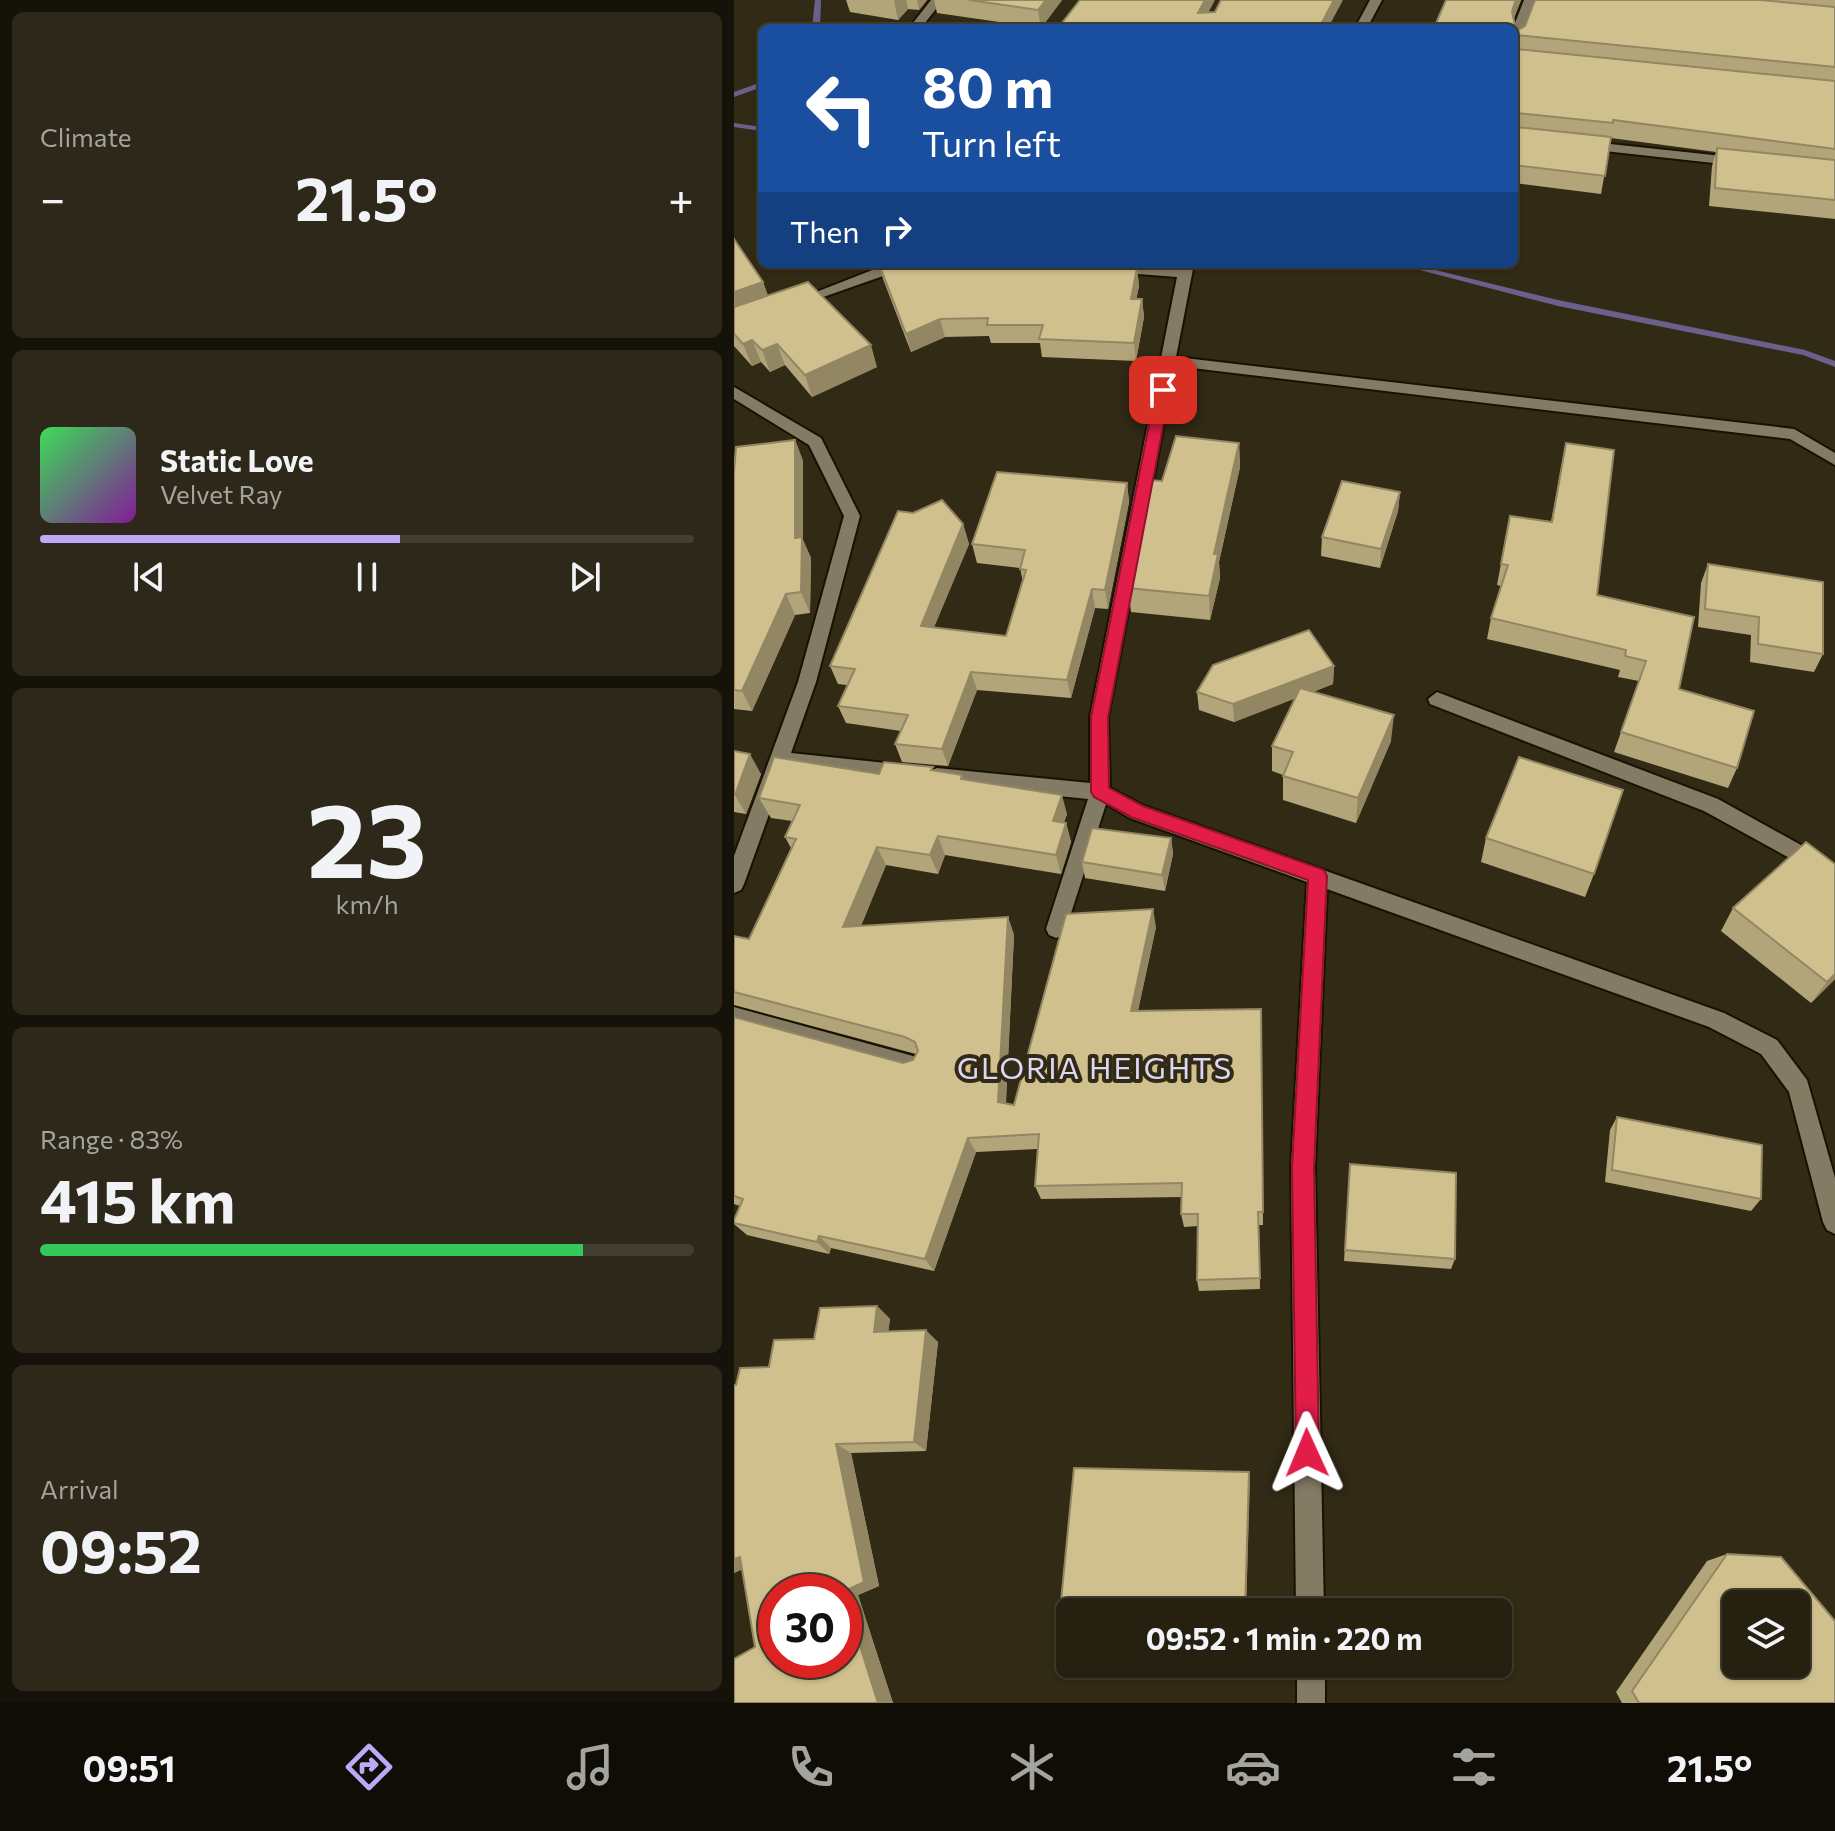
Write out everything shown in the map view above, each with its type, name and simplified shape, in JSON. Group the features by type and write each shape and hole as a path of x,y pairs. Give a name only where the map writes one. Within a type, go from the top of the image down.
{"street":[{"path":"918,24 937,0"},
{"path":"1363,24 1376,0"},
{"path":"1518,32 1530,0"},
{"path":"1560,143 1759,164"},
{"path":"778,309 880,272 910,268"},
{"path":"1056,929 1100,792 1099,717 1185,268"},
{"path":"1169,361 1794,434 1835,460"},
{"path":"734,392 815,442 852,516 807,682 734,884"},
{"path":"1437,699 1711,805 1835,874"},
{"path":"778,760 1100,792 1137,812 1716,1020 1769,1047 1799,1087 1835,1222"},
{"path":"1310,1598 1303,1167 1317,876"},
{"path":"734,1017 913,1066"},
{"path":"1311,1678 1311,1703"}],"building":[{"path":"969,0 1046,0 1038,10"},
{"path":"1080,0 1205,0 1198,13 1215,12 1221,0 1334,0 1321,24 1061,24"},
{"path":"1446,0 1516,0 1512,11 1515,24 1436,24"},
{"path":"1535,0 1760,0 1835,7 1835,67 1518,35 1518,30 1525,26"},
{"path":"1518,49 1835,81 1835,149 1613,120 1613,123 1518,113"},
{"path":"1518,127 1611,137 1605,176 1518,165"},
{"path":"1717,148 1835,160 1835,200 1715,188"},
{"path":"734,239 763,282 734,292"},
{"path":"881,268 1137,268 1131,299 1142,299 1134,343 1039,339 1043,325 987,325 988,318 940,319 906,334"},
{"path":"808,282 871,345 805,375 777,344 762,350 752,340 743,344 734,334 734,307"},
{"path":"1176,436 1239,443 1214,554 1218,554 1209,596 1128,588 1149,480 1162,481"},
{"path":"795,440 795,538 802,537 801,592 786,594 742,691 734,690 736,447"},
{"path":"1566,443 1614,450 1597,595 1694,617 1679,689 1754,711 1737,768 1621,732 1646,661 1625,656 1626,650 1491,618 1508,565 1501,564 1510,516 1552,522"},
{"path":"997,472 1127,483 1105,590 1092,589 1067,680 971,672 942,749 895,744 908,715 838,706 855,669 830,666 898,511 913,513 942,500 963,524 921,626 1006,636 1026,570 1020,569 1025,550 972,544"},
{"path":"1342,481 1400,492 1381,549 1322,537"},
{"path":"1708,564 1823,582 1823,654 1758,644 1759,617 1705,609"},
{"path":"1309,630 1334,666 1233,704 1197,692 1213,665"},
{"path":"1300,688 1394,715 1358,798 1283,776 1293,752 1272,746"},
{"path":"734,751 750,754 735,795 734,794"},
{"path":"774,757 879,774 884,762 933,767 931,770 962,775 961,779 1062,795 1053,821 1066,823 1056,855 938,836 930,855 877,847 843,927 1008,917 998,1102 1014,1105 1066,914 1153,909 1131,1011 1261,1009 1263,1212 1258,1212 1260,1278 1197,1280 1198,1214 1181,1214 1182,1183 1035,1186 1039,1134 968,1138 925,1259 819,1236 817,1242 734,1223 743,1199 734,1196 734,1017 903,1063 913,1060 918,1051 915,1042 905,1037 734,992 734,936 749,939 796,839 785,837 800,805 759,798"},
{"path":"1519,757 1623,790 1594,874 1486,838"},
{"path":"1092,828 1171,838 1162,875 1082,862"},
{"path":"1806,842 1835,864 1835,974 1827,982 1733,908"},
{"path":"1617,1117 1762,1145 1761,1199 1612,1170"},
{"path":"1350,1164 1456,1173 1455,1259 1345,1250"},
{"path":"877,1306 874,1332 926,1330 914,1442 836,1444 864,1582 862,1574 758,1574 758,1678 862,1678 862,1652 878,1703 734,1703 734,1659 755,1647 740,1557 734,1559 734,1385 740,1368 769,1367 774,1340 814,1339 820,1308"},
{"path":"1074,1468 1249,1472 1245,1598 1061,1598"},
{"path":"1727,1554 1781,1557 1809,1590 1722,1590 1722,1678 1810,1678 1810,1591 1835,1621 1835,1703 1639,1703 1632,1691"}],"waterway":[{"path":"816,24 818,0"},
{"path":"734,95 758,86"},
{"path":"734,125 758,128"},
{"path":"1417,268 1558,303 1805,353 1835,364"}],"district":[{"name":"GLORIA HEIGHTS","path":"1095,1066"}],"route":[{"path":"1163,390 1099,717 1100,792 1137,812 1317,876 1303,1167 1307,1453"}]}
